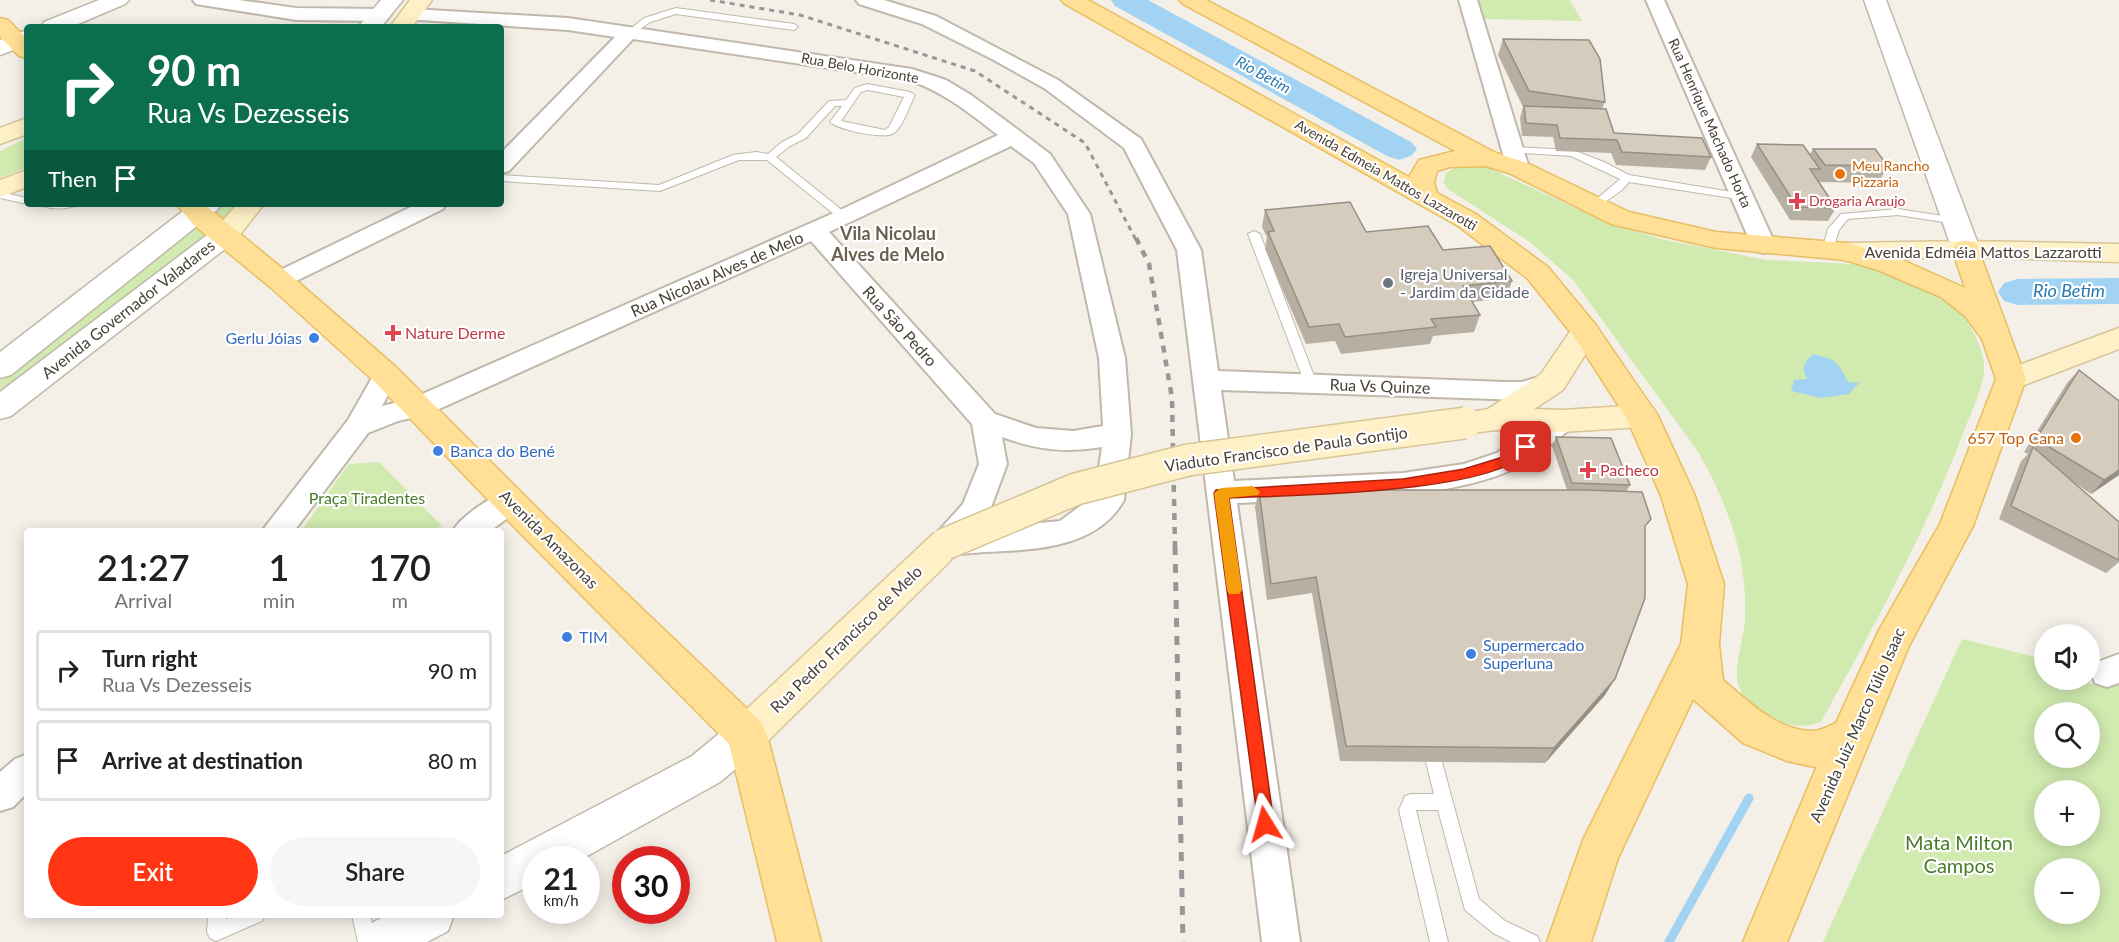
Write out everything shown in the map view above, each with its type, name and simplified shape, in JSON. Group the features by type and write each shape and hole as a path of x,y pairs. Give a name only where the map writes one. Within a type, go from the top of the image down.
{"main road":[{"name":"Avenida Edmeia Mattos Lazzarotti","path":"1072,0 1467,220 1538,273 1585,331 1642,416"},
{"path":"1190,0 1487,158"},
{"path":"0,25 18,44"},
{"path":"1426,196 1420,186 1420,175 1428,164 1439,160 1516,159 1595,206 1631,220 1716,240 1837,252 1888,264 1940,285 1975,309 1995,335"},
{"path":"0,189 24,179"},
{"name":"Avenida Amazonas","path":"199,207 225,235 386,375 747,735"},
{"name":"Avenida Governador Valadares","path":"225,235 248,207"},
{"path":"1966,249 2011,379 2119,338"},
{"name":"Avenida Edméia Mattos Lazzarotti","path":"1837,252 1966,249 2119,253"},
{"name":"Viaduto Francisco de Paula Gontijo","path":"1481,421 1552,382 1585,331"},
{"name":"Avenida Juiz Marco Túlio Isaac","path":"1765,942 1892,640 1956,526 2011,379"},
{"path":"1642,416 1678,496 1706,584 1700,644 1702,680 1709,692 1757,731 1787,743 1814,749 1850,736"},
{"name":"Viaduto Francisco de Paula Gontijo","path":"945,544 1076,489 1188,460 1481,421 1562,421 1642,416"},
{"name":"Rua Pedro Francisco de Melo","path":"747,735 945,544"},
{"path":"1569,942 1598,854 1700,644"},
{"path":"747,735 799,942"}],"street":[{"path":"59,24 118,0"},
{"path":"202,0 296,14 380,14"},
{"path":"865,0 929,20 999,55 1051,84 1133,144 1189,250 1281,942"},
{"path":"1468,0 1516,159"},
{"name":"Rua Henrique Machado Horta","path":"1655,0 1764,246"},
{"path":"1875,0 1966,249"},
{"name":"Rua Belo Horizonte","path":"412,14 568,24 912,75 939,84 964,99 1042,159 1079,214 1112,358 1117,434 1109,500 1070,530 945,544"},
{"path":"504,163 629,33"},
{"name":"Rua Nicolau Alves de Melo","path":"358,426 392,413 418,407 844,217 1014,136"},
{"name":"Avenida Governador Valadares","path":"0,368 199,207"},
{"path":"279,280 429,207"},
{"name":"Rua São Pedro","path":"814,230 985,422"},
{"name":"Avenida Governador Valadares","path":"0,408 225,235"},
{"path":"279,528 358,426 386,375"},
{"name":"Rua Vs Quinze","path":"1206,380 1523,391 1552,382"},
{"path":"1221,493 1403,484 1465,474 1508,460 1562,421"},
{"path":"945,544 975,510 993,464 985,422 1034,438 1073,441 1117,434"},
{"path":"472,528 510,501"},
{"path":"562,846 706,770 747,735"},
{"path":"0,795 24,773"},
{"path":"504,877 522,868"},
{"path":"382,942 426,918"}],"lane":[{"path":"629,33 647,20 675,11 794,27"},
{"path":"867,87 907,93 910,98 893,129 886,133 838,125 835,120 848,103 858,90 867,87"},
{"path":"770,157 786,144 802,136 832,103 848,103"},
{"path":"1516,159 1573,153 1626,177 1744,197"},
{"path":"504,178 660,188 737,157 756,154 770,157 844,217"},
{"path":"1595,206 1618,188 1626,177"},
{"path":"0,195 24,200"},
{"path":"1837,252 1834,229 1845,216 1898,212 1956,221"},
{"path":"1254,234 1311,384"},
{"path":"1434,762 1471,904 1499,927 1532,942"},
{"path":"1439,942 1407,810 1411,802 1445,802"},
{"path":"217,918 216,932 249,918"},
{"path":"362,918 367,942"}],"green space":[{"path":"1477,0 1570,0 1582,21 1485,19"},
{"path":"24,139 24,168 0,178 0,151"},
{"path":"1458,166 1485,166 1575,208 1661,239 1766,260 1856,264 1871,267 1931,288 1967,316 1963,316 1983,356 1984,371 1979,394 1916,543 1821,722 1797,726 1772,720 1751,705 1743,695 1737,677 1745,620 1743,575 1727,511 1708,470 1697,450 1573,280 1530,242 1448,189 1444,183 1446,173"},
{"path":"213,207 238,207 172,263 0,397 0,381"},
{"name":"Praça Tiradentes","path":"379,462 442,526 438,528 303,528 349,464"},
{"name":"Mata Milton Campos","path":"1962,639 2034,657 2034,690 2100,690 2100,685 2119,684 2119,942 1823,942"}],"water":[{"path":"1813,354 1835,362 1848,382 1859,383 1849,394 1821,398 1791,391 1794,380 1807,379 1804,365"}],"building":[{"path":"1503,39 1589,40 1600,59 1605,102 1529,91"},
{"path":"1524,106 1606,109 1614,133 1702,138 1711,157 1622,152 1617,140 1560,138 1557,125 1526,123"},
{"path":"1757,144 1803,145 1820,169 1810,169 1836,208 1797,207"},
{"path":"1813,149 1875,149 1888,166 1825,165"},
{"name":"Igreja Universal - Jardim da Cidade","path":"1350,202 1366,232 1428,226 1443,250 1490,246 1512,281 1463,286 1480,315 1431,319 1436,327 1345,337 1339,324 1309,327 1268,232 1274,231 1265,210"},
{"name":"657 Top Cana","path":"2079,370 2119,401 2119,470 2104,480 2036,439"},
{"name":"Pacheco","path":"1556,437 1611,438 1630,485 1572,483"},
{"path":"2033,447 2119,522 2119,560 2011,506"},
{"name":"Supermercado Superluna","path":"1259,490 1642,492 1651,519 1645,526 1645,598 1615,679 1554,748 1346,746 1316,577 1271,584"}],"waterway":[{"name":"Rio Betim","path":"1126,0 1399,149"},
{"name":"Rio Betim","path":"2018,292 2119,291"},
{"path":"1669,942 1749,798"}],"railway":[{"path":"710,0 800,15 975,71 1085,143 1136,240"},
{"path":"1136,238 1149,264 1172,398 1175,547"},
{"path":"1175,546 1183,942"}],"slow traffic":[{"path":"1234,590 1221,493 1253,492"}],"place":[{"name":"Meu Rancho Pizzaria","path":"1840,174"},
{"name":"Drogaria Araujo","path":"1797,201"},
{"name":"Igreja Universal - Jardim da Cidade","path":"1388,283"},
{"name":"Nature Derme","path":"393,333"},
{"name":"Gerlu Jóias","path":"314,338"},
{"name":"657 Top Cana","path":"2076,438"},
{"name":"Banca do Bené","path":"438,451"},
{"name":"Pacheco","path":"1588,470"},
{"name":"TIM","path":"567,637"},
{"name":"Supermercado Superluna","path":"1471,654"}],"district":[{"name":"Vila Nicolau Alves de Melo","path":"888,244"}],"route":[{"path":"1265,824 1221,493 1403,484 1465,474 1508,460 1526,447"}]}
